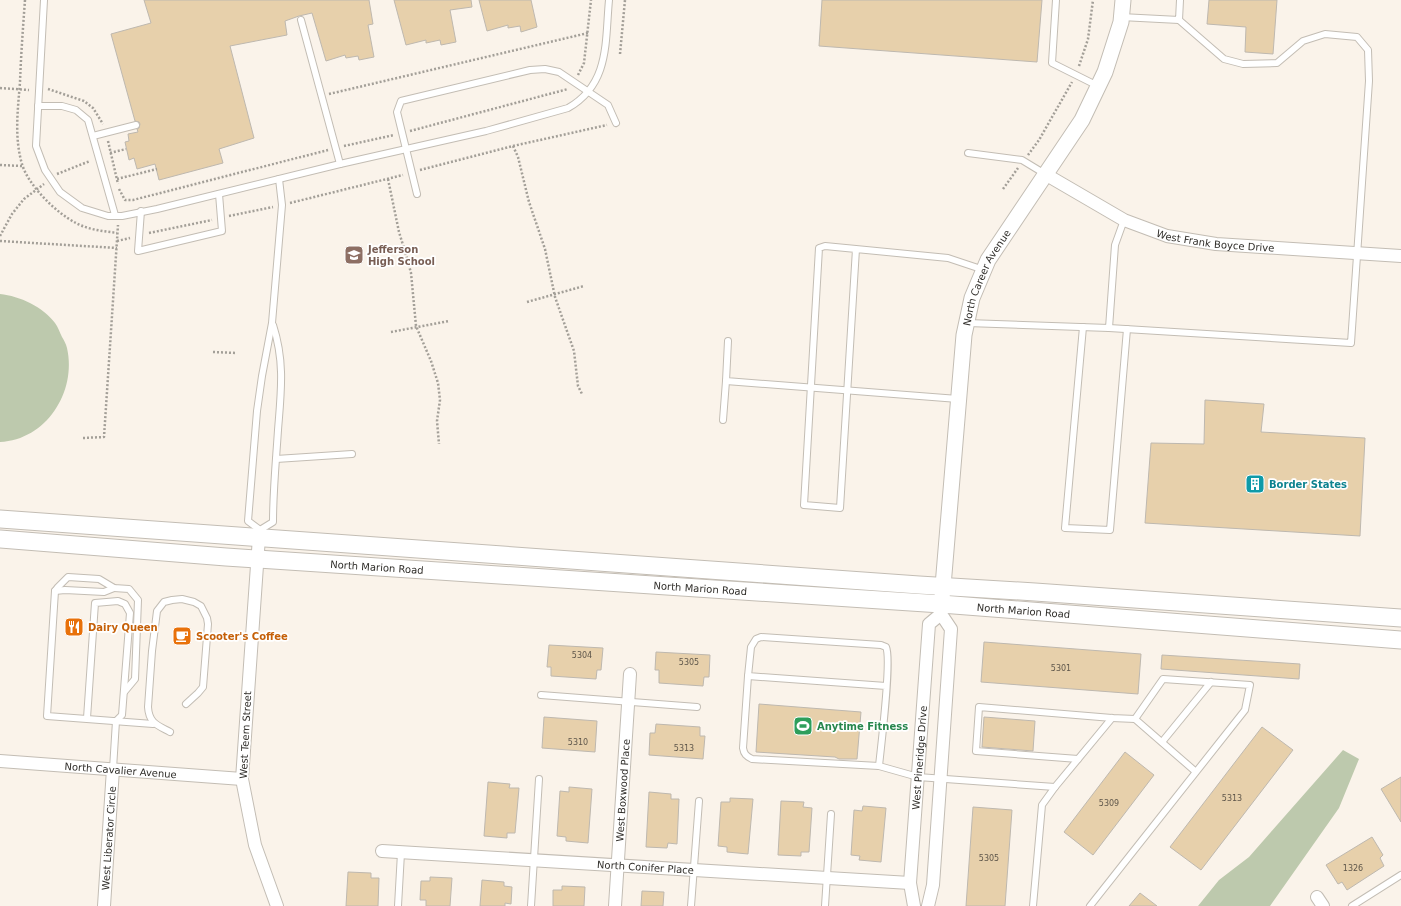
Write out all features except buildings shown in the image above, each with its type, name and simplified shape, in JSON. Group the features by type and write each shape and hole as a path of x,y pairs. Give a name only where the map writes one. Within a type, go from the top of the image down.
{"main road":[{"name":"North Marion Road","path":"0,518 199,534 260,534 942,586 1401,618"},
{"name":"North Marion Road","path":"0,539 941,609 1401,640"}],"street":[{"name":"North Career Avenue","path":"941,609 964,335 972,298 988,260 1082,120 1105,72 1121,17 1122,0"},
{"name":"West Frank Boyce Drive","path":"1045,174 1124,220 1167,236 1216,244 1401,256"},
{"name":"West Teem Street","path":"260,534 242,779 255,845 277,906"},
{"name":"West Pineridge Drive","path":"914,906 910,883 929,624 941,609"},
{"path":"928,906 933,885 951,629 941,609"},
{"name":"West Boxwood Place","path":"615,906 630,674"},
{"name":"North Cavalier Avenue","path":"0,761 242,779"},
{"name":"West Liberator Circle","path":"104,906 113,769"},
{"name":"North Conifer Place","path":"382,851 910,883"}],"lane":[{"path":"44,0 36,146 45,170 60,192 82,208 108,216 122,216 157,209 340,164 486,131 568,108 577,103 588,92 599,76 603,63 610,0"},
{"path":"1056,0 1052,63 1075,76 1098,86"},
{"path":"1178,20 1180,0"},
{"path":"967,323 1109,328 1351,343 1369,81 1368,50 1357,37 1325,34 1303,41 1277,63 1243,64 1224,59 1178,20 1121,17"},
{"path":"301,20 340,164"},
{"path":"417,194 397,112 401,101 530,70 545,69 559,72 608,105 616,122"},
{"path":"38,106 62,106 76,110 88,120 115,215"},
{"path":"93,136 136,125"},
{"path":"968,153 1024,161 1045,174"},
{"path":"272,323 279,344 282,381 273,522 260,534 248,521 262,376 272,323 282,205 279,179"},
{"path":"141,212 138,251 222,231 219,194"},
{"path":"1109,328 1115,245 1124,220"},
{"path":"856,249 840,508 804,505 819,248 825,246 856,249 948,258 984,270"},
{"path":"1083,327 1066,528 1110,530 1127,329"},
{"path":"723,420 728,341"},
{"path":"726,380 959,399"},
{"path":"276,459 352,454"},
{"path":"114,588 99,579 68,577 55,591 47,716 154,724 170,732"},
{"path":"55,591 65,590 104,592 114,588 129,589 138,600 135,679 125,691"},
{"path":"154,724 148,713 148,706 157,611 164,602 182,599 194,602 201,606 207,618 208,624 203,687 186,704"},
{"path":"87,718 95,602 118,601 125,604 130,613 125,691 122,715 116,721 113,769"},
{"path":"879,766 888,659 886,647 881,645 761,637 756,639 751,647 743,748 748,757 752,759 879,766 918,777 1055,787"},
{"path":"748,676 886,686"},
{"path":"1090,906 1245,710 1250,685 1164,679 1135,719"},
{"path":"1162,742 1211,682"},
{"path":"541,695 697,707"},
{"path":"1078,759 976,751 979,707 1135,719 1196,772"},
{"path":"1033,906 1042,805 1112,718"},
{"path":"531,906 539,779"},
{"path":"691,906 699,801"},
{"path":"825,906 831,814"},
{"path":"398,906 401,852"},
{"path":"1352,906 1401,875"}],"path":[{"path":"620,54 625,0"},
{"path":"1003,189 1039,140 1075,76 1088,39 1093,0"},
{"path":"322,96 588,33"},
{"path":"83,438 104,437 117,241 282,205 513,146 616,122"},
{"path":"513,146 518,157 529,202 542,237 554,294 574,351 578,386 582,394"},
{"path":"110,153 126,149"},
{"path":"0,236 12,214 24,199 50,177 74,166 99,158"},
{"path":"0,165 23,166"},
{"path":"117,179 157,169"},
{"path":"388,179 399,232 410,273 417,328 431,360 438,383 440,400 437,421 438,444"},
{"path":"0,241 117,248"},
{"path":"527,302 584,286"},
{"path":"392,332 449,321"},
{"path":"213,352 236,353"}],"green space":[{"path":"0,294 15,297 30,303 38,307 50,317 66,344 69,365 67,381 62,397 54,411 44,423 31,433 16,439 0,442"},
{"path":"1343,750 1359,759 1339,808 1270,906 1198,906 1219,880 1249,857"}],"place":[{"name":"Jefferson High School","path":"354,255"},
{"name":"Border States","path":"1255,484"},
{"name":"Dairy Queen","path":"74,627"},
{"name":"Scooter's Coffee","path":"182,636"},
{"name":"Anytime Fitness","path":"803,726"}]}
